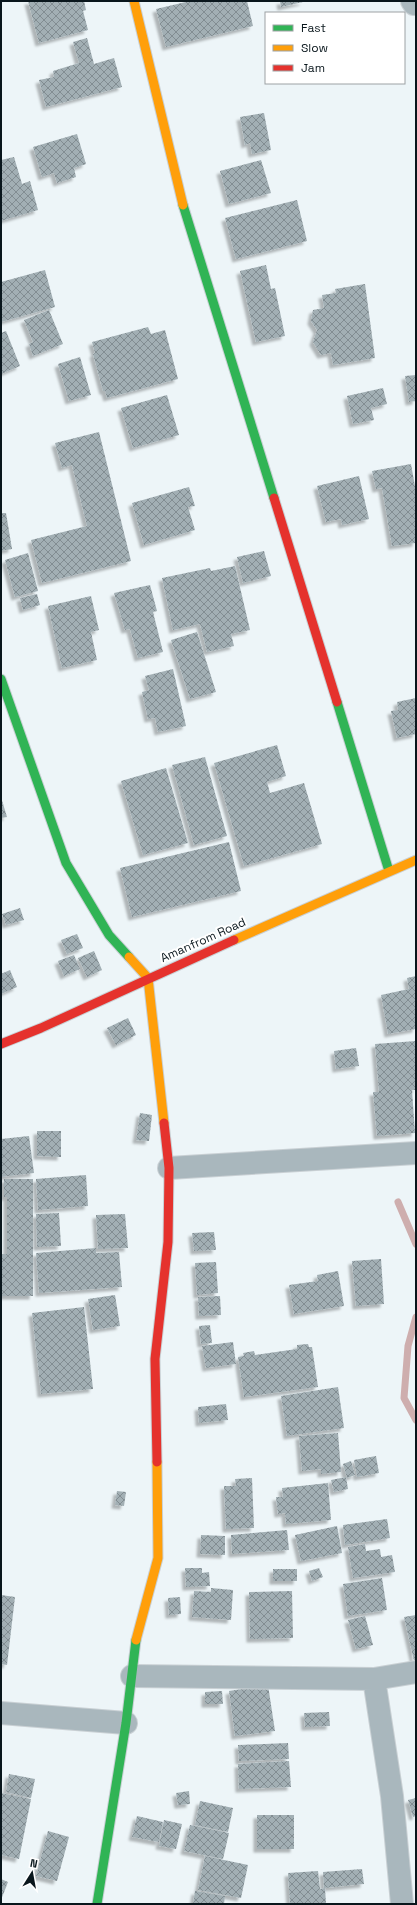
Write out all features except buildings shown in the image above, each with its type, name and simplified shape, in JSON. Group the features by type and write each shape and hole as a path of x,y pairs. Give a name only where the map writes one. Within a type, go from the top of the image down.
{"street":[{"path":"134,1 185,213 389,871"},
{"path":"1,679 66,863 109,935 148,978 169,1168 168,1242 155,1358 158,1558 137,1631 126,1723 97,1904"},
{"name":"Amanfrom Road","path":"1,1044 41,1028 148,978 416,860"},
{"path":"169,1168 416,1153"},
{"path":"132,1676 374,1679 416,1672"},
{"path":"374,1679 392,1796 402,1904"},
{"path":"1,1713 126,1723"}],"waterway":[{"path":"398,1202 416,1244"},
{"path":"416,1317 408,1346 404,1398 416,1420"}],"traffic: fast":[{"path":"183,205 274,498"},
{"path":"1,679 66,863 109,935 129,957"},
{"path":"337,702 389,871"},
{"path":"97,1904 126,1723 136,1640"}],"traffic: slow":[{"path":"134,1 183,205"},
{"path":"234,940 416,860"},
{"path":"129,957 148,978 164,1123"},
{"path":"136,1640 158,1558 157,1462"}],"traffic: jam":[{"path":"274,498 337,702"},
{"path":"1,1044 41,1028 234,940"},
{"path":"157,1462 155,1359 168,1242 169,1168 164,1123"}]}
